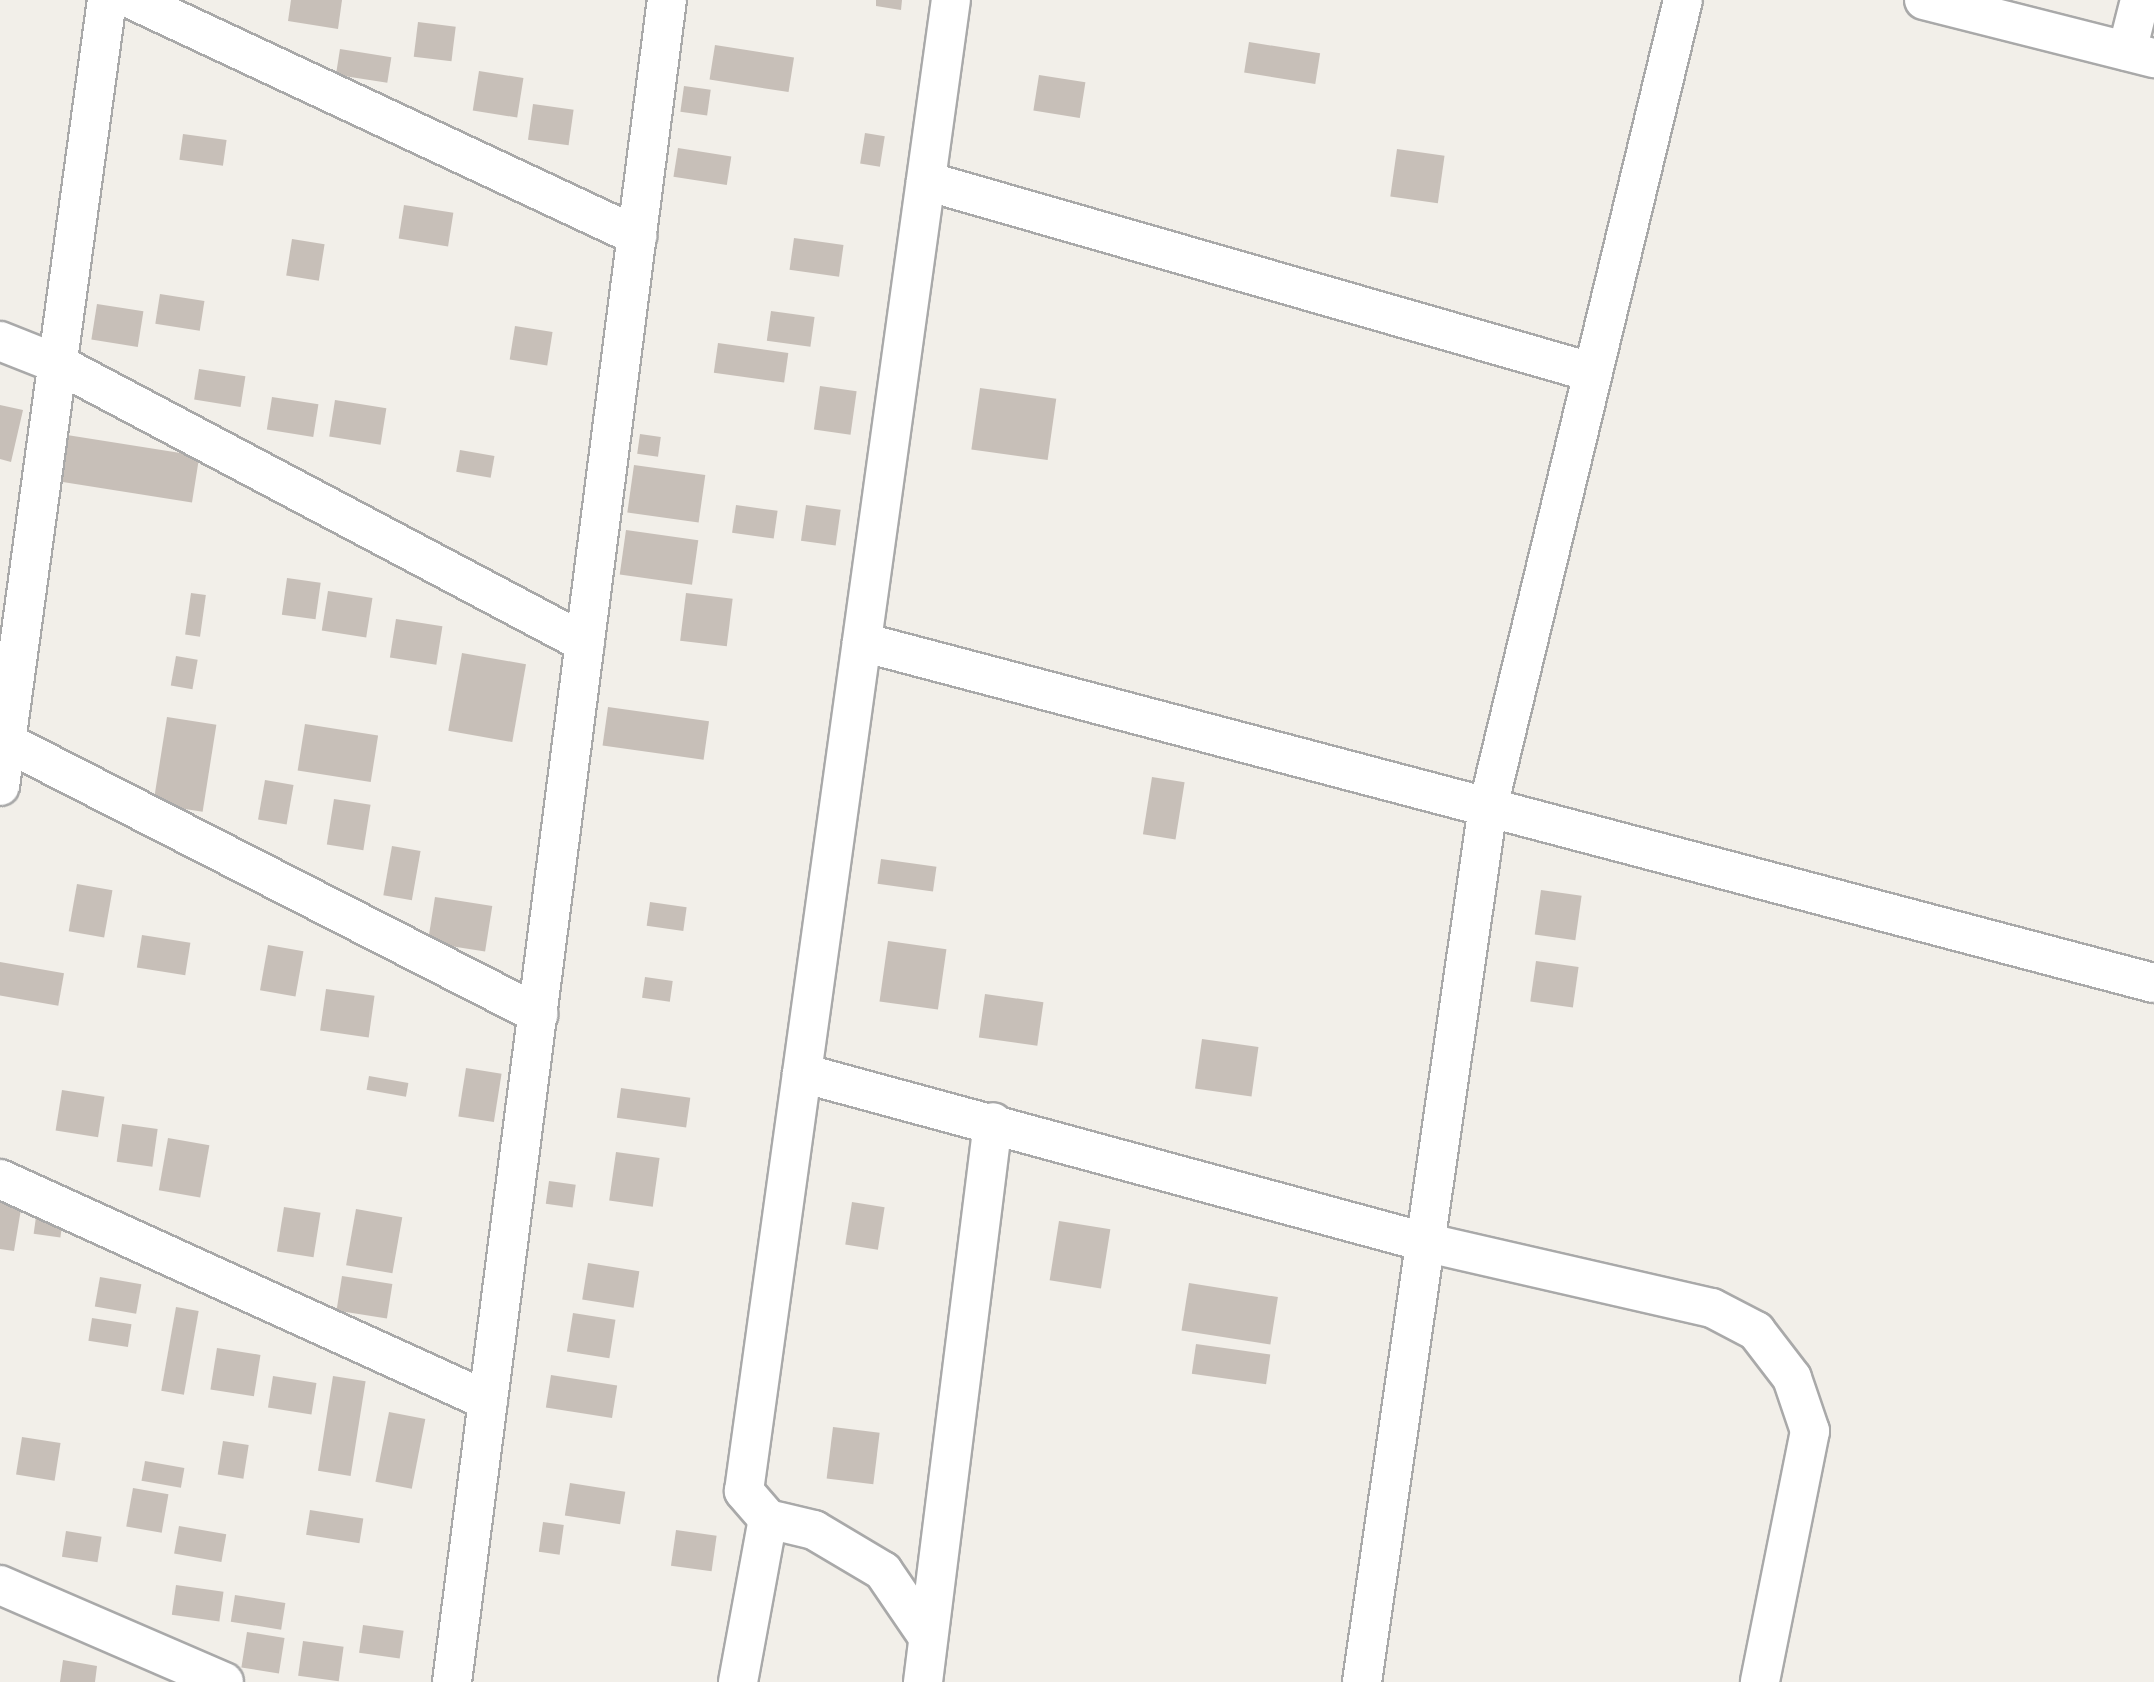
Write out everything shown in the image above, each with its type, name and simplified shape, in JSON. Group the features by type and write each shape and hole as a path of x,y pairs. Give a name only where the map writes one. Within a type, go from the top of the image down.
{"street":[{"path":"0,786 107,0"},
{"path":"133,0 637,236"},
{"path":"452,1682 668,0"},
{"path":"926,1634 883,1571 855,1549 768,1518 744,1491 950,0"},
{"path":"1362,1682 1488,807 1683,0"},
{"path":"1924,0 2140,55 2140,0"},
{"path":"926,181 1592,372"},
{"path":"0,341 58,364 585,643"},
{"path":"862,642 2154,983"},
{"path":"6,742 538,1014"},
{"path":"802,1073 1428,1243 1712,1308 1756,1331 1780,1362 1810,1431 1760,1682"},
{"path":"923,1682 993,1122"},
{"path":"0,1179 488,1400"},
{"path":"738,1682 768,1518"},
{"path":"0,1584 224,1682"}],"building":[{"path":"291,0 342,0 338,29 288,21"},
{"path":"876,0 902,0 901,10 876,6"},
{"path":"418,22 456,27 451,61 414,57"},
{"path":"1249,42 1320,53 1315,84 1244,73"},
{"path":"715,45 794,58 789,92 710,80"},
{"path":"340,49 391,57 387,83 336,75"},
{"path":"479,71 523,78 517,118 473,111"},
{"path":"1039,75 1085,82 1080,118 1033,111"},
{"path":"684,86 711,90 707,116 680,112"},
{"path":"533,104 574,110 569,145 528,140"},
{"path":"865,133 885,136 880,167 860,164"},
{"path":"183,134 227,140 223,166 179,160"},
{"path":"678,148 731,156 727,185 673,177"},
{"path":"1397,149 1445,156 1438,203 1390,197"},
{"path":"404,205 453,213 448,246 399,239"},
{"path":"794,238 844,245 839,277 790,270"},
{"path":"292,239 325,244 319,281 286,276"},
{"path":"160,294 204,301 200,331 155,324"},
{"path":"97,304 143,311 138,347 91,340"},
{"path":"771,311 815,317 810,347 767,341"},
{"path":"515,326 553,332 547,366 510,360"},
{"path":"718,343 788,353 784,383 714,373"},
{"path":"199,369 245,376 241,407 194,400"},
{"path":"820,386 857,391 851,435 814,430"},
{"path":"980,388 1056,399 1048,460 971,449"},
{"path":"272,397 318,404 313,437 267,430"},
{"path":"335,400 386,408 381,445 329,437"},
{"path":"0,405 23,410 11,462 0,459"},
{"path":"640,434 661,437 658,457 637,454"},
{"path":"67,435 199,456 192,502 60,481"},
{"path":"460,450 494,456 491,478 456,472"},
{"path":"634,465 705,475 699,523 627,513"},
{"path":"736,505 778,511 774,539 732,533"},
{"path":"806,505 841,510 836,546 801,541"},
{"path":"626,530 698,540 692,585 620,575"},
{"path":"287,578 321,583 316,619 282,615"},
{"path":"328,591 372,598 366,638 322,631"},
{"path":"191,593 206,595 200,637 185,635"},
{"path":"686,593 733,599 727,646 680,641"},
{"path":"396,619 442,626 436,665 390,658"},
{"path":"462,653 526,664 512,742 448,731"},
{"path":"176,656 198,660 192,689 171,686"},
{"path":"608,707 709,721 704,760 603,746"},
{"path":"167,717 216,725 203,812 153,804"},
{"path":"305,724 378,736 371,782 298,770"},
{"path":"1152,777 1185,782 1176,839 1143,834"},
{"path":"265,780 294,785 287,824 258,819"},
{"path":"334,799 371,805 363,850 327,844"},
{"path":"392,846 421,851 412,900 383,895"},
{"path":"881,859 936,867 933,892 878,884"},
{"path":"77,884 112,890 104,938 69,931"},
{"path":"1541,890 1582,896 1575,940 1535,935"},
{"path":"435,897 492,906 485,952 428,942"},
{"path":"650,902 687,907 683,931 647,926"},
{"path":"142,935 190,943 185,975 137,968"},
{"path":"888,941 946,949 938,1010 880,1001"},
{"path":"268,945 303,951 295,997 260,990"},
{"path":"1536,961 1579,967 1573,1008 1530,1002"},
{"path":"0,962 64,973 58,1006 0,996"},
{"path":"645,977 673,981 670,1002 642,998"},
{"path":"326,989 375,996 369,1037 320,1031"},
{"path":"985,994 1043,1002 1037,1046 979,1038"},
{"path":"1202,1039 1258,1047 1251,1096 1195,1089"},
{"path":"466,1068 502,1074 494,1122 458,1116"},
{"path":"369,1076 408,1083 406,1097 367,1090"},
{"path":"621,1088 690,1098 686,1127 617,1118"},
{"path":"62,1090 104,1097 98,1137 56,1130"},
{"path":"122,1124 158,1129 152,1167 117,1162"},
{"path":"168,1138 209,1145 200,1197 159,1190"},
{"path":"616,1152 660,1158 653,1207 609,1201"},
{"path":"549,1181 576,1185 573,1208 546,1204"},
{"path":"0,1193 23,1197 14,1251 0,1249"},
{"path":"852,1202 885,1207 878,1250 845,1244"},
{"path":"284,1207 321,1213 314,1257 277,1251"},
{"path":"356,1209 402,1217 392,1273 346,1265"},
{"path":"36,1217 63,1221 60,1238 34,1234"},
{"path":"1059,1221 1110,1229 1101,1288 1050,1280"},
{"path":"588,1263 639,1271 634,1308 582,1300"},
{"path":"342,1276 392,1284 387,1319 337,1311"},
{"path":"100,1277 141,1284 136,1314 95,1307"},
{"path":"1189,1283 1278,1297 1270,1344 1181,1330"},
{"path":"176,1307 199,1311 184,1395 161,1391"},
{"path":"573,1313 615,1320 609,1358 567,1352"},
{"path":"92,1318 132,1324 128,1347 88,1341"},
{"path":"1196,1344 1270,1354 1266,1384 1192,1374"},
{"path":"217,1348 260,1355 254,1396 210,1389"},
{"path":"551,1375 617,1385 612,1418 546,1408"},
{"path":"273,1376 316,1383 311,1414 268,1408"},
{"path":"333,1376 366,1381 351,1476 318,1471"},
{"path":"389,1412 425,1419 412,1489 375,1482"},
{"path":"833,1427 880,1433 873,1484 827,1479"},
{"path":"22,1437 61,1443 55,1481 16,1475"},
{"path":"223,1441 249,1445 243,1479 218,1475"},
{"path":"145,1461 184,1468 181,1488 142,1481"},
{"path":"570,1483 625,1492 620,1524 565,1516"},
{"path":"133,1488 168,1494 162,1533 126,1526"},
{"path":"310,1510 363,1518 359,1543 306,1535"},
{"path":"543,1522 564,1525 560,1555 539,1552"},
{"path":"179,1526 226,1534 221,1562 174,1554"},
{"path":"676,1530 717,1536 712,1571 671,1566"},
{"path":"66,1531 102,1537 97,1562 62,1557"},
{"path":"176,1585 224,1592 219,1621 172,1615"},
{"path":"235,1595 285,1603 281,1630 231,1622"},
{"path":"363,1625 404,1631 400,1658 359,1653"},
{"path":"247,1632 285,1638 279,1674 241,1668"},
{"path":"303,1641 344,1647 339,1681 298,1676"},
{"path":"63,1660 97,1666 95,1682 60,1682"}]}
